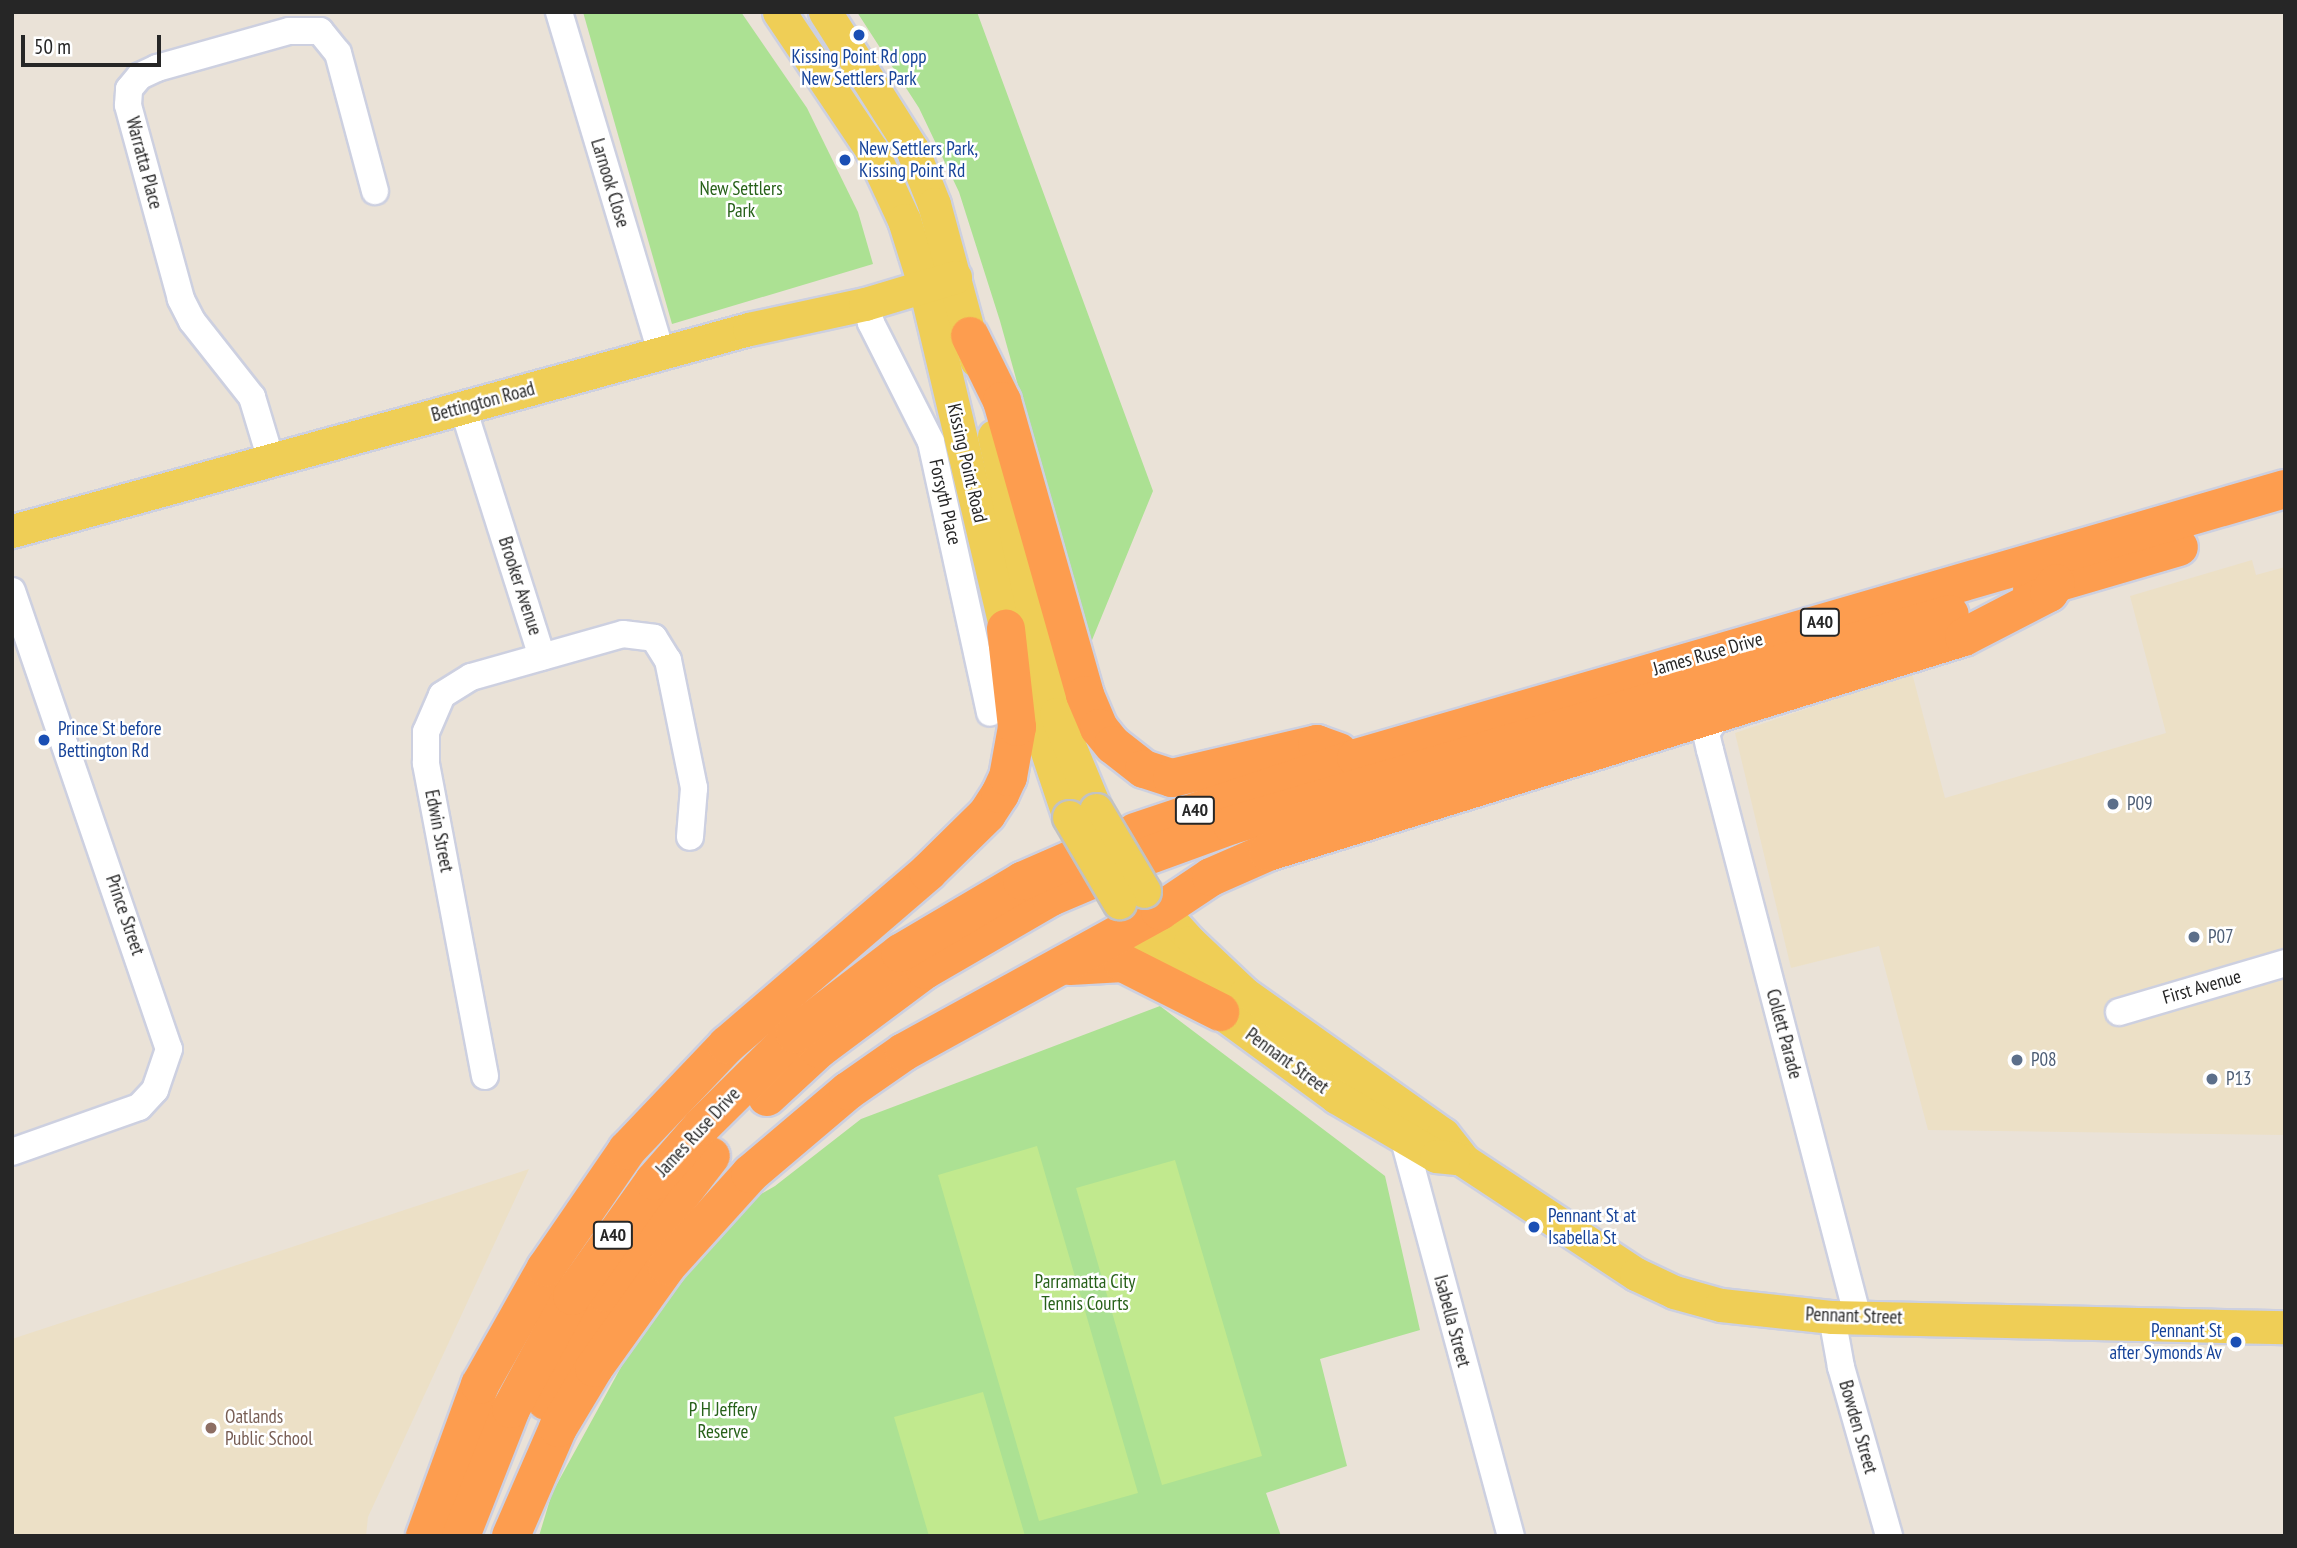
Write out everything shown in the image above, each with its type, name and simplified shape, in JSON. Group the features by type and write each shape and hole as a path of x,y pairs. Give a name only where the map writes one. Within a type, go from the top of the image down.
{"highway":[{"path":"970,336 1002,401 1085,695 1099,728 1113,745 1144,769 1172,778 1317,744 1356,758"},
{"name":"James Ruse Drive","path":"461,1536 511,1409 572,1296 654,1181 702,1126 795,1034 900,953 1022,881 1126,882 1356,758 2285,489"},
{"name":"James Ruse Drive","path":"490,1536 537,1419 605,1293 686,1184 723,1143 819,1049 867,1012 983,934 1126,882 1232,825 2285,516"},
{"path":"511,1536 558,1428 594,1368 667,1266 750,1174 848,1091 904,1052 1061,967 1126,882 1211,877 1268,852 1964,637 2049,593 2056,583"},
{"path":"425,1536 481,1385 546,1268 627,1150 727,1045 928,872 987,814 1000,794 1008,777 1017,727 1006,629"},
{"path":"1061,967 1123,963 1220,1012"}],"main road":[{"name":"Kissing Point Road","path":"779,12 871,149 904,220 925,287 1006,629 1083,814 1126,882"},
{"name":"Kissing Point Road","path":"825,12 912,149 934,204 956,277 1056,715 1083,814"},
{"name":"Bettington Road","path":"12,531 661,353 865,304 956,277"},
{"name":"Pennant Street","path":"1126,882 1220,1012 1307,1077 1400,1120"},
{"name":"Pennant Street","path":"1126,882 1245,994 1400,1120 1436,1156 1463,1160 1636,1274 1674,1292 1721,1305 1845,1317 2285,1326"}],"street":[{"name":"Larnook Close","path":"559,12 661,353"},
{"name":"Warratta Place","path":"271,460 252,397 192,321 181,299 128,105 129,89 140,76 157,68 299,29 320,31 338,53 375,191"},
{"name":"Forsyth Place","path":"865,304 931,442 990,713"},
{"name":"Brooker Avenue","path":"463,408 542,657 633,632 654,638 662,648 694,788 690,837"},
{"name":"Prince Street","path":"12,591 169,1049 155,1090 139,1107 12,1152"},
{"name":"Edwin Street","path":"485,1076 426,763 425,732 435,705 450,687 542,657"},
{"path":"1710,750 1706,733 1721,711"},
{"path":"1676,725 1697,730 1710,750"},
{"name":"Collett Parade","path":"1710,750 1845,1317"},
{"name":"First Avenue","path":"2119,1012 2285,963"},
{"name":"Isabella Street","path":"1400,1120 1511,1536"},
{"name":"Bowden Street","path":"1845,1317 1841,1367 1889,1536"}],"shaded area":[{"path":"2252,560 2256,575 2285,567 2285,1135 1928,1130 1879,946 1791,968 1735,733 1912,673 1945,798 2166,733 2130,596"},
{"name":"Oatlands Public School","path":"529,1169 368,1517 366,1536 12,1536 12,1339"}],"green space":[{"name":"New Settlers Park","path":"583,12 741,12 807,108 858,212 873,264 672,324"},
{"path":"857,12 977,12 1153,491 1090,645 1000,321 959,192 919,108"},
{"name":"Parramatta City Tennis Courts","path":"1160,1006 1385,1176 1420,1330 1320,1359 1347,1466 1266,1493 1281,1536 539,1536 552,1493 637,1338 731,1211 775,1186 861,1119"},
{"path":"1037,1146 1138,1493 1039,1521 938,1175"},
{"path":"1175,1160 1262,1456 1162,1485 1076,1188"},
{"path":"983,1392 1025,1536 929,1536 894,1417"}],"place":[{"name":"Kissing Point Rd opp New Settlers Park","path":"859,35"},
{"name":"New Settlers Park, Kissing Point Rd","path":"845,160"},
{"name":"Prince St before Bettington Rd","path":"44,740"},
{"name":"P09","path":"2113,804"},
{"name":"P07","path":"2194,937"},
{"name":"P08","path":"2017,1060"},
{"name":"P13","path":"2212,1079"},
{"name":"Pennant St at Isabella St","path":"1534,1227"},
{"name":"Pennant St after Symonds Av","path":"2236,1342"},
{"name":"Oatlands Public School","path":"211,1428"}],"park label":[{"name":"P H Jeffery Reserve","path":"723,1421"}]}
